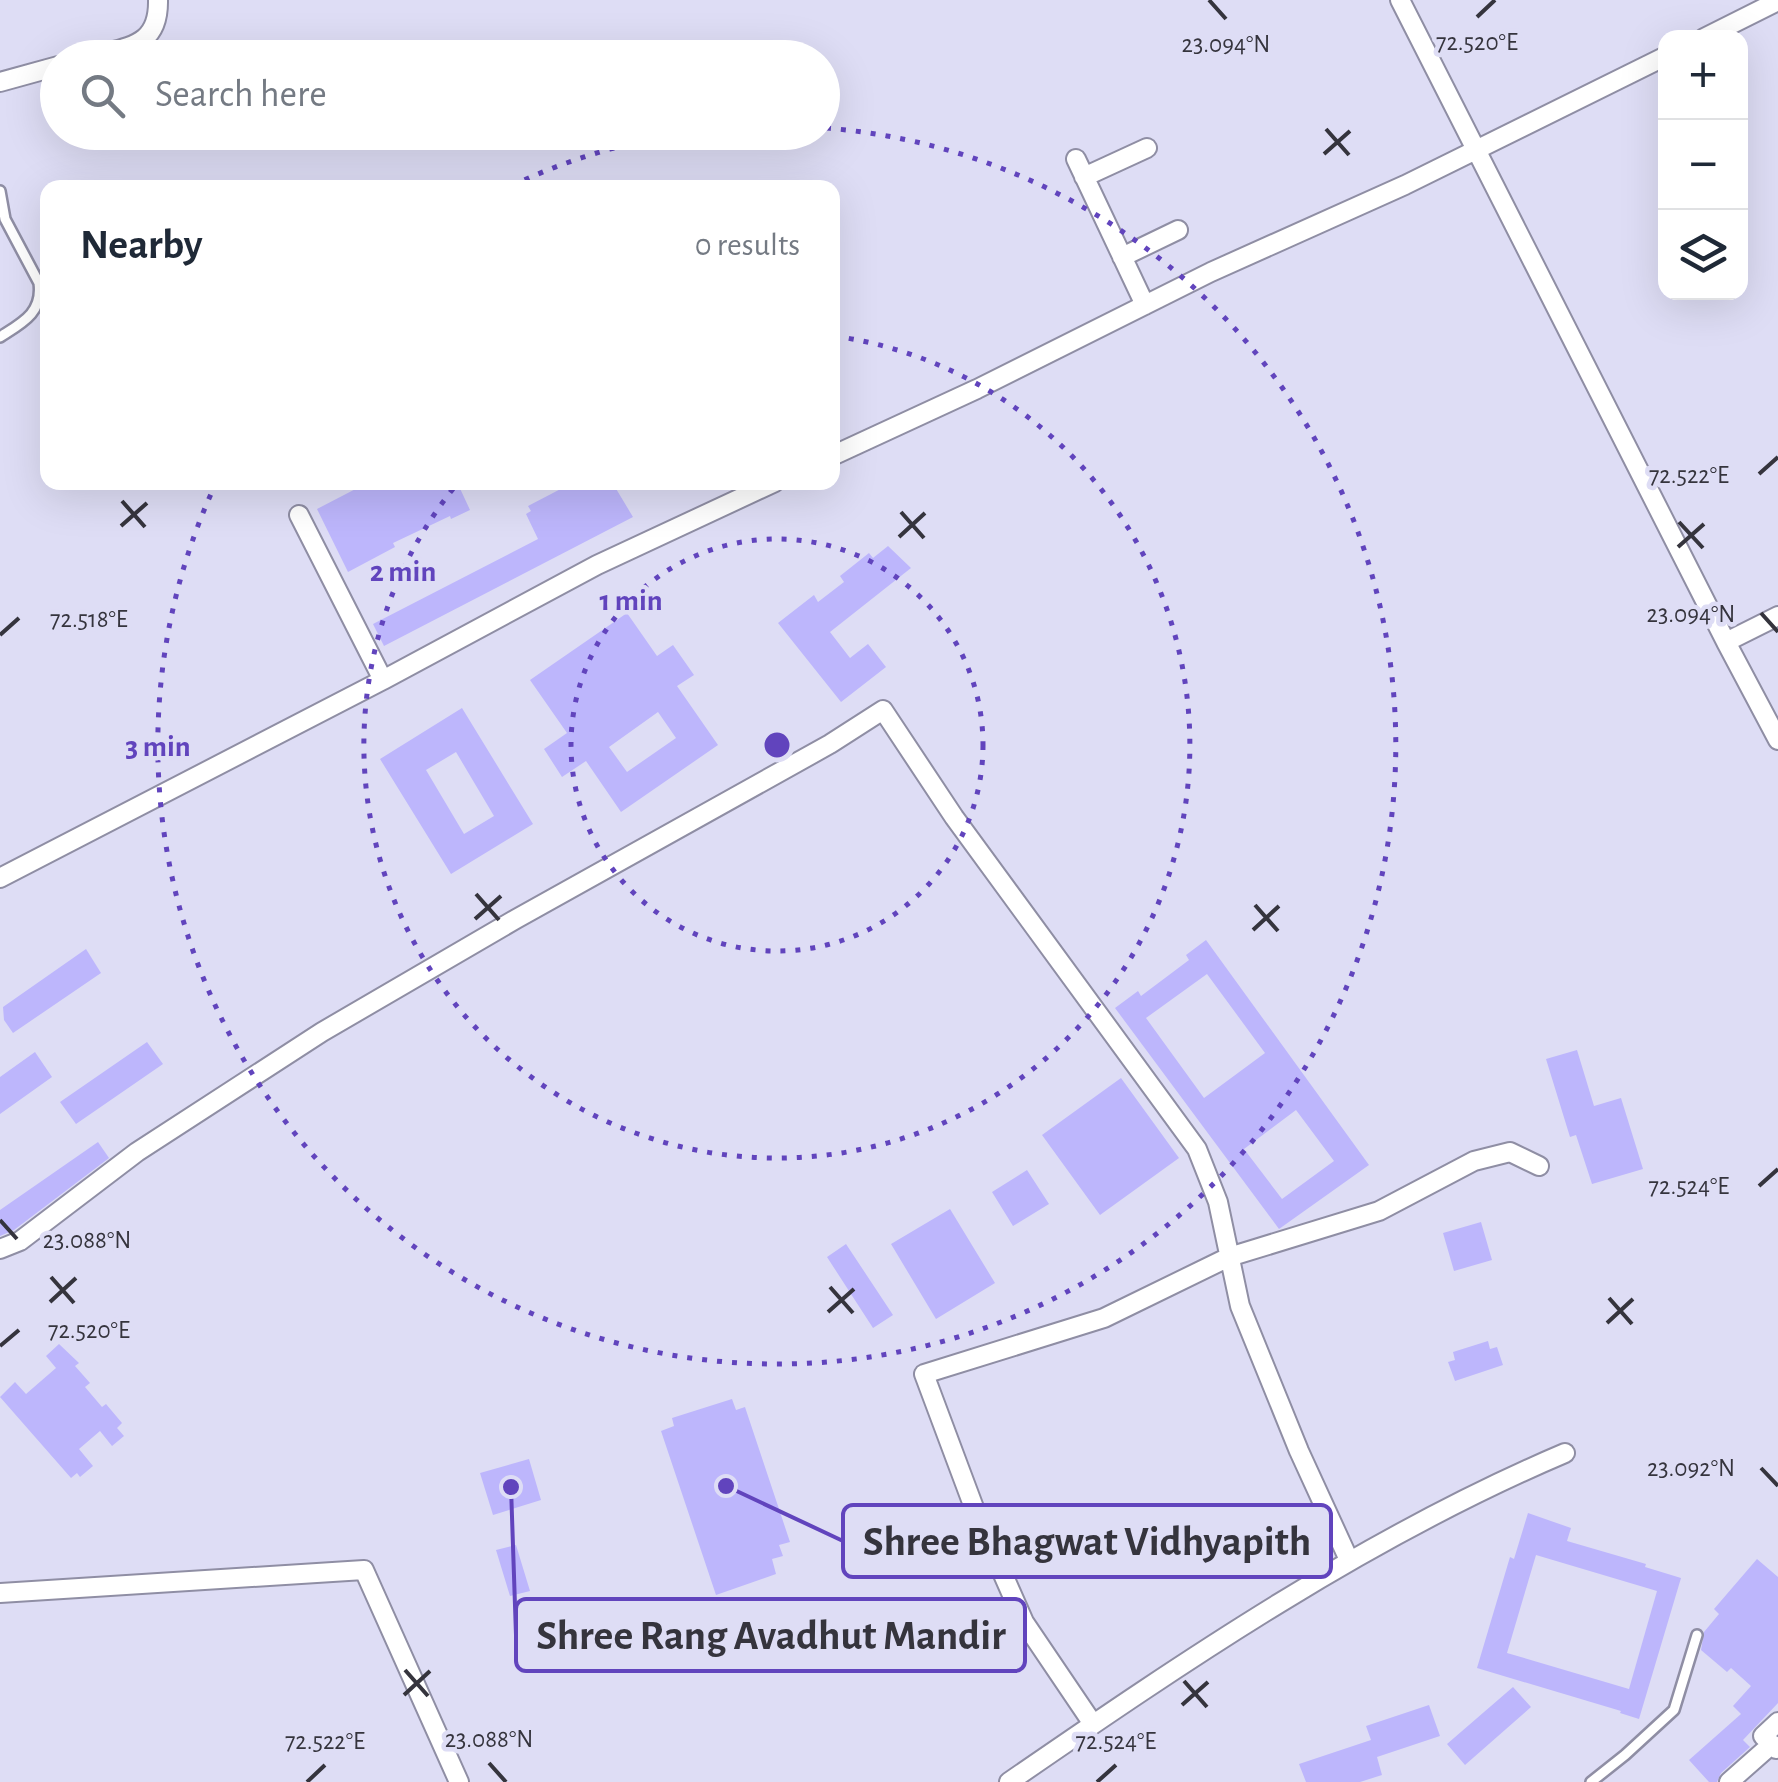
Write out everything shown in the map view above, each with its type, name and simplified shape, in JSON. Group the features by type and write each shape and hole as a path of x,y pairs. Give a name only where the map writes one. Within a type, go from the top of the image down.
{"street":[{"path":"145,40 158,22 158,0"},
{"path":"1400,0 1778,740"},
{"path":"1720,30 1778,1"},
{"path":"840,452 1658,60"},
{"path":"0,82 40,71"},
{"path":"1084,177 1147,148"},
{"path":"1076,159 1145,305"},
{"path":"1122,257 1178,230"},
{"path":"0,878 597,565 758,490"},
{"path":"300,515 382,680"},
{"path":"1726,642 1778,616"},
{"path":"0,1249 20,1241 137,1152 322,1032 830,744 883,710 954,817 1197,1149 1218,1202 1240,1306 1349,1560"},
{"path":"1093,1724 1024,1622 976,1513 924,1374 1104,1318 1229,1257 1380,1212 1474,1160 1510,1152 1538,1166"},
{"path":"1008,1782 1349,1560 1483,1488 1565,1452"},
{"path":"0,1593 364,1570 459,1782"},
{"path":"1730,1782 1775,1747 1763,1736 1778,1722"}],"lane":[{"path":"0,191 5,219 39,283 40,293 30,318 0,337"},
{"path":"1590,1782 1625,1756 1674,1710 1698,1635"}],"building":[{"path":"354,490 461,490 470,510 393,543 395,547 348,572 317,509"},
{"path":"559,490 617,490 633,517 384,646 373,624 538,539 526,514 531,511 528,506"},
{"path":"888,546 911,568 830,632 850,658 868,644 886,667 841,702 778,623 814,595 818,602 844,582 840,576 869,553 873,558"},
{"path":"627,613 657,656 673,645 694,675 677,686 718,745 621,812 586,761 562,777 544,749 567,733 530,680","holes":["658,712 676,738 627,772 609,747"]},
{"path":"462,708 533,824 451,874 380,759","holes":["456,752 494,816 464,834 426,770"]},
{"path":"1206,940 1369,1165 1279,1229 1115,1008 1138,991 1141,996 1189,960 1186,955","holes":["1207,974 1265,1053 1204,1098 1146,1018","1296,1110 1334,1161 1282,1199 1244,1149"]},
{"path":"86,949 101,973 13,1033 4,1020 3,1007"},
{"path":"147,1042 163,1064 76,1124 60,1102"},
{"path":"1577,1050 1594,1106 1621,1098 1643,1169 1592,1184 1576,1135 1570,1137 1546,1059"},
{"path":"35,1052 52,1077 0,1114 0,1077"},
{"path":"1121,1078 1179,1158 1100,1215 1042,1135"},
{"path":"98,1142 109,1158 14,1230 0,1236 0,1210"},
{"path":"1027,1170 1049,1204 1013,1226 992,1192"},
{"path":"950,1209 995,1283 936,1319 891,1244"},
{"path":"1481,1222 1492,1260 1454,1271 1443,1233"},
{"path":"846,1244 893,1315 873,1328 827,1257"},
{"path":"1488,1341 1490,1349 1497,1347 1503,1365 1455,1381 1448,1362 1455,1360 1453,1352"},
{"path":"59,1344 79,1363 75,1366 90,1383 85,1387 122,1423 117,1428 124,1436 112,1446 100,1431 79,1449 93,1466 80,1477 77,1473 71,1478 0,1397 15,1382 26,1394 56,1368 46,1356"},
{"path":"732,1399 736,1410 745,1407 790,1542 779,1545 783,1556 772,1559 776,1574 716,1595 661,1431 674,1426 672,1418"},
{"path":"529,1459 541,1500 493,1515 480,1473"},
{"path":"1528,1513 1571,1528 1567,1541 1681,1578 1639,1719 1477,1668 1510,1557 1514,1559","holes":["1536,1555 1657,1591 1629,1689 1507,1653"]},
{"path":"516,1545 530,1591 510,1596 496,1550"},
{"path":"1757,1559 1778,1577 1778,1703 1743,1740 1750,1747 1721,1773 1717,1782 1709,1782 1689,1760 1741,1714 1733,1706 1751,1686 1701,1650 1704,1632 1719,1614 1714,1609"},
{"path":"1513,1687 1531,1707 1465,1765 1447,1744"},
{"path":"1429,1705 1440,1736 1377,1757 1382,1775 1360,1782 1306,1782 1299,1764 1371,1740 1366,1726"}],"place":[{"name":"Shree Bhagwat Vidhyapith","path":"726,1486"},
{"name":"Shree Rang Avadhut Mandir","path":"511,1487"}]}
